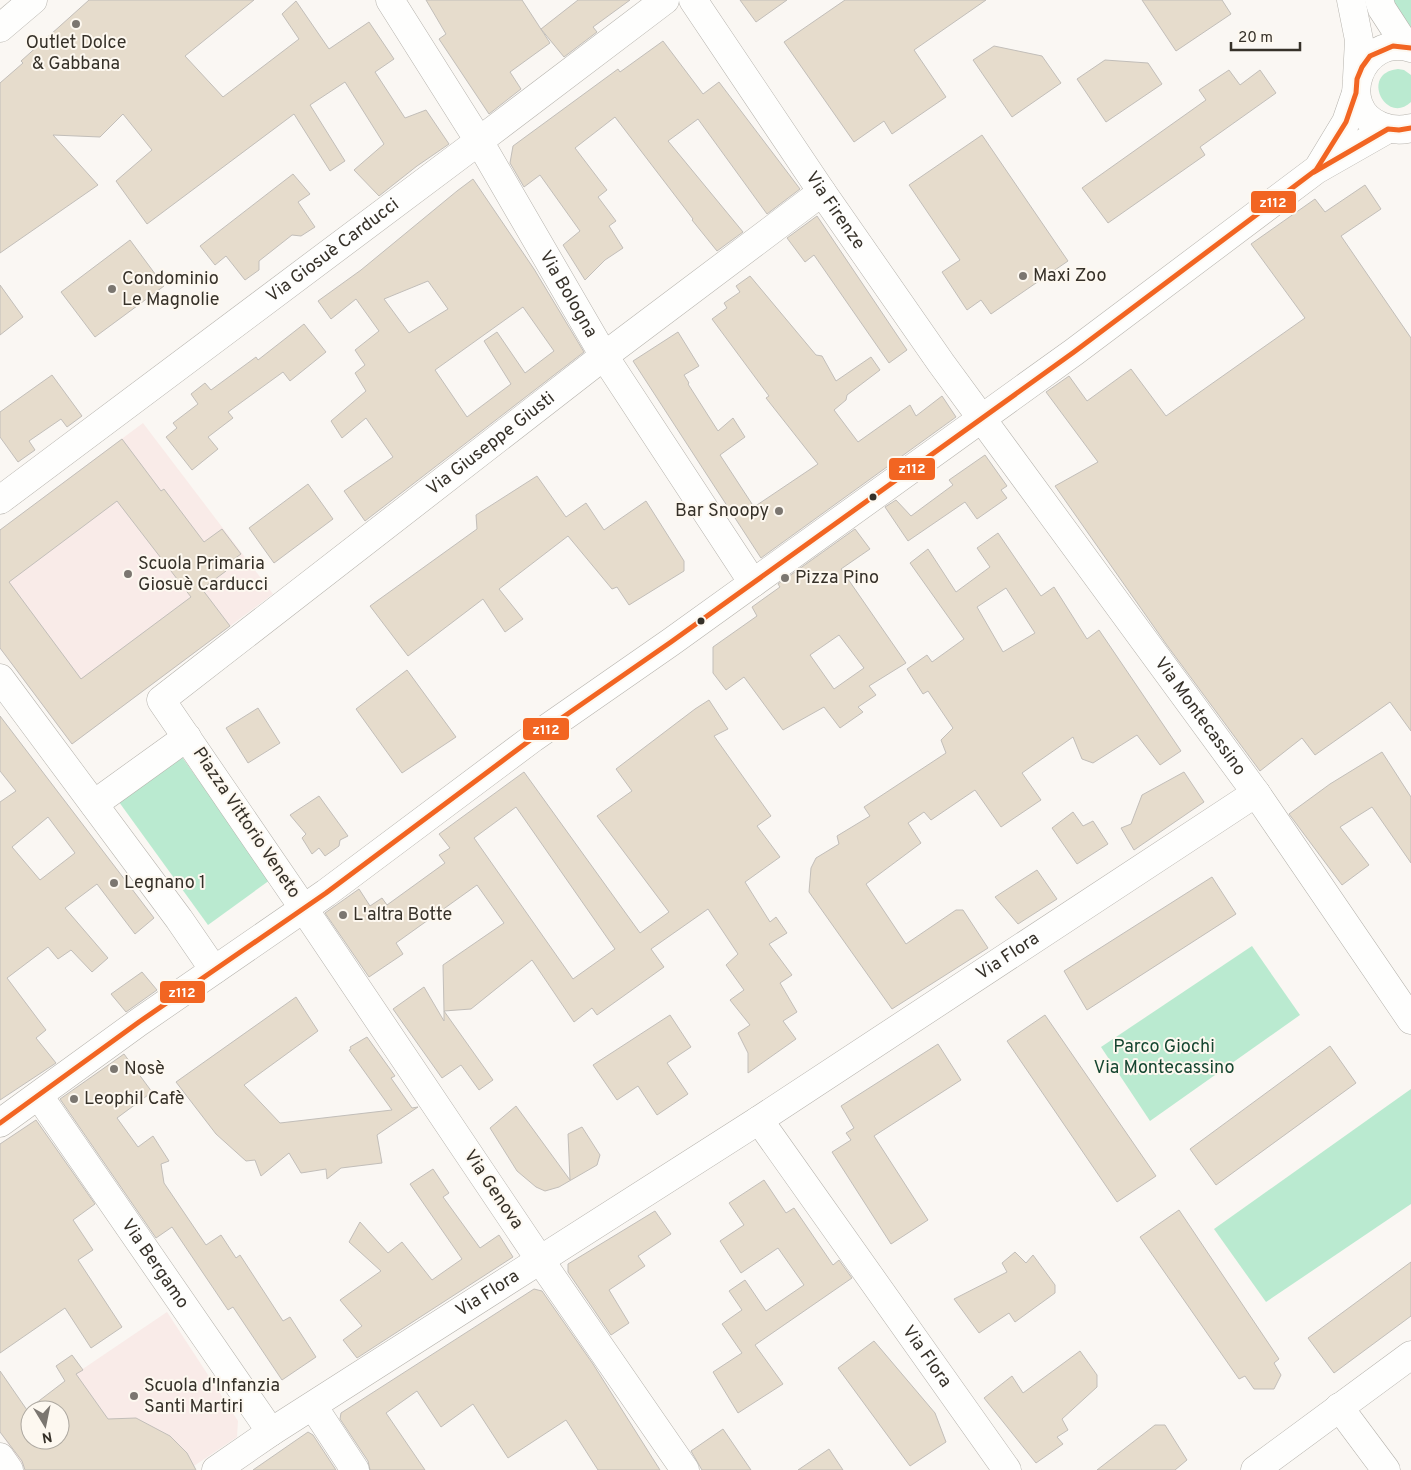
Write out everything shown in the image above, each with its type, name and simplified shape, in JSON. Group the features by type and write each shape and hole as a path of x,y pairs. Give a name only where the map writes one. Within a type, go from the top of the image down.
{"street":[{"path":"0,28 33,0"},
{"name":"Via Bologna","path":"390,0 479,141 604,356 753,583"},
{"name":"Via Giosuè Carducci","path":"0,500 664,0"},
{"name":"Via Firenze","path":"693,0 822,192 981,419"},
{"path":"1352,0 1360,40 1357,86 1360,106 1367,116 1377,124 1405,129"},
{"path":"1379,0 1382,9 1408,47"},
{"path":"1316,170 1346,122 1362,66 1370,56 1381,50 1393,46 1408,47"},
{"path":"0,1123 139,1022 304,908 533,738 753,583 1074,352 1316,170 1405,129"},
{"name":"Via Giuseppe Giusti","path":"161,700 604,356 822,192"},
{"name":"Via Montecassino","path":"981,419 1256,792 1411,1020"},
{"path":"0,678 214,970"},
{"name":"Piazza Vittorio Veneto","path":"161,700 304,908"},
{"name":"Piazza Vittorio Veneto","path":"94,804 187,737"},
{"name":"Via Flora","path":"216,1470 271,1432 759,1120 1256,792"},
{"name":"Via Genova","path":"304,908 540,1260 686,1470"},
{"name":"Via Bergamo","path":"39,1096 271,1432"},
{"name":"Via Flora","path":"759,1120 1008,1470"},
{"path":"1254,1470 1411,1356"},
{"path":"313,1406 355,1470"},
{"path":"1339,1407 1386,1470"},
{"path":"0,1456 9,1470"}],"shaded area":[{"name":"Scuola Primaria Giosuè Carducci","path":"143,423 273,594 72,744 0,648 0,530"},
{"name":"Scuola d'Infanzia Santi Martiri","path":"167,1312 238,1421 237,1437 188,1470 25,1470 0,1432 20,1416 20,1450 70,1450 70,1400 41,1400 65,1381"}],"green space":[{"path":"1389,0 1411,0 1411,29"},
{"path":"1398,69 1404,70 1411,75 1411,102 1402,108 1393,108 1380,96 1378,88 1380,79 1386,73"},
{"path":"182,757 270,880 208,925 119,802"},
{"name":"Parco Giochi Via Montecassino","path":"1252,946 1300,1015 1150,1121 1101,1047"},
{"path":"1411,1089 1411,1204 1266,1302 1214,1229"}],"building":[{"path":"89,0 254,0 185,56 223,97 299,39 282,14 296,1 329,49 369,22 394,59 375,72 405,118 426,110 449,144 379,196 354,170 384,144 345,82 310,105 345,161 330,171 294,114 147,224 116,181 152,150 123,114 100,137 53,135 98,185 0,253 0,83 23,63 21,61"},
{"path":"426,0 522,0 550,43 510,72 521,89 489,114 439,39 446,34"},
{"path":"578,0 630,0 593,27 597,32 564,57 541,29"},
{"path":"740,0 787,0 756,22"},
{"path":"845,0 986,0 914,50 946,97 892,134 884,121 854,142 784,42"},
{"path":"1142,0 1222,0 1231,14 1176,51"},
{"path":"663,41 703,94 719,82 800,189 767,214 698,119 668,141 743,232 717,251 615,117 575,148 607,190 598,197 616,221 609,226 623,248 605,260 585,280 563,245 580,231 540,175 524,187 510,163 513,146 618,69 620,72"},
{"path":"994,46 1042,56 1061,83 1012,117 973,60"},
{"path":"1105,60 1148,63 1162,84 1106,122 1077,79"},
{"path":"1229,70 1240,85 1260,70 1276,93 1200,147 1205,155 1108,223 1082,188 1206,100 1199,90"},
{"path":"982,135 1068,261 991,314 981,300 967,310 942,272 960,260 909,185"},
{"path":"293,174 310,194 298,202 315,227 301,236 292,235 259,261 259,270 245,280 226,256 215,265 200,246"},
{"path":"473,179 534,269 584,352 365,521 344,491 393,457 366,418 342,438 331,421 366,391 355,373 365,365 355,350 379,331 356,299 331,319 318,301 361,270","holes":["428,281 448,309 409,333 384,299","523,307 554,351 525,373 497,332 484,341 511,384 467,417 435,370"]},
{"path":"1365,185 1381,209 1341,236 1411,338 1411,731 1390,702 1315,755 1302,738 1260,771 1166,644 1055,486 1098,462 1046,392 1069,376 1087,401 1131,369 1166,416 1305,318 1251,244 1315,199 1325,212"},
{"path":"817,216 907,350 889,363 814,255 805,262 787,238"},
{"name":"Condominio Le Magnolie","path":"130,240 164,286 95,337 61,292"},
{"path":"750,276 816,355 822,356 836,381 871,357 880,370 847,395 846,400 834,410 858,442 910,405 916,416 942,396 956,417 761,558 633,361 678,332 699,366 684,375 688,384 718,431 733,418 745,437 720,455 754,507 818,464 766,398 769,396 712,319 727,308 724,303 740,292 736,286"},
{"path":"0,285 23,317 0,335"},
{"path":"304,324 326,352 290,381 283,372 228,412 233,418 208,437 218,449 192,470 166,437 177,428 173,423 198,404 191,394 205,383 211,390 256,357 258,360"},
{"path":"52,375 82,416 67,427 61,419 29,441 35,450 18,462 0,437 0,412"},
{"path":"122,439 161,491 164,489 204,542 222,529 241,554 223,567 226,571 202,589 230,626 72,744 0,648 0,530","holes":["117,501 191,597 81,679 9,582"]},
{"path":"985,455 1007,486 1001,490 1007,498 977,519 965,502 908,541 885,507 896,500 911,516 953,485 949,480"},
{"path":"537,476 566,517 586,503 604,530 646,501 684,561 684,571 629,605 617,587 612,589 568,536 499,589 523,619 505,632 483,599 408,656 370,606 477,529 476,515"},
{"path":"308,484 333,519 274,563 249,528"},
{"path":"855,529 870,549 841,569 906,663 869,686 876,695 858,707 863,712 840,728 824,707 783,730 744,677 726,690 713,673 713,647 757,616 752,607 780,587 778,584","holes":["839,635 864,668 834,689 810,655"]},
{"path":"998,533 1041,596 1054,587 1087,639 1099,630 1181,751 1160,765 1137,735 1093,763 1082,759 1073,737 1022,773 1041,800 1001,827 975,790 931,820 924,812 908,823 921,843 866,884 906,944 956,910 963,910 988,948 892,1009 809,892 811,868 816,858 839,844 837,836 870,816 864,807 946,753 941,740 953,728 928,691 923,694 907,669 927,655 932,662 964,639 910,563 928,549 956,592 990,567 977,548","holes":["1006,588 1035,633 1003,652 977,607"]},
{"path":"407,670 456,737 402,773 356,709"},
{"path":"709,700 728,729 714,736 771,816 757,826 780,857 745,882 770,922 776,917 787,933 769,944 792,975 780,983 797,1012 783,1021 796,1039 748,1073 748,1053 738,1033 750,1025 730,1000 744,990 726,965 738,954 708,909 651,949 664,967 597,1015 592,1008 574,1022 532,960 471,1009 444,1011 443,965 504,923 477,885 396,943 403,954 369,977 325,913 359,889 370,906 382,898 387,905 445,863 439,855 450,848 439,834 524,772 640,933 669,912 597,816 632,791 616,769","holes":["516,807 615,949 573,979 474,838"]},
{"path":"258,708 280,743 248,763 226,728"},
{"path":"0,716 154,918 135,934 97,884 65,908 108,958 92,972 71,950 58,959 48,947 7,978 46,1030 36,1038 56,1063 0,1100 0,802 16,791 0,771","holes":["48,817 75,853 40,880 12,847"]},
{"path":"1382,752 1411,797 1411,863 1372,807 1340,827 1369,865 1342,885 1289,814 1330,784"},
{"path":"1184,772 1204,802 1134,850 1121,828 1131,824 1142,795"},
{"path":"319,796 348,836 340,840 339,846 325,856 319,848 312,854 302,838 306,834 290,815"},
{"path":"1073,812 1083,826 1093,821 1108,844 1077,864 1052,828"},
{"path":"1037,870 1057,899 1018,924 995,897"},
{"path":"1212,877 1236,914 1087,1010 1064,971"},
{"path":"142,972 157,990 126,1012 111,994"},
{"path":"424,987 444,1021 444,1011 493,1080 479,1090 461,1065 442,1078 393,1009"},
{"path":"296,997 318,1031 244,1085 280,1123 392,1110 349,1050 351,1049 350,1047 367,1037 395,1076 391,1078 412,1108 418,1107 377,1135 382,1163 341,1168 327,1179 326,1169 301,1173 289,1153 261,1176 255,1160 246,1161 216,1134 176,1082"},
{"path":"670,1015 691,1047 667,1063 688,1094 657,1115 638,1086 617,1100 593,1065"},
{"path":"1045,1015 1156,1176 1117,1202 1007,1041"},
{"path":"938,1044 961,1080 874,1136 928,1220 891,1244 832,1152 851,1140 846,1133 854,1128 841,1106"},
{"path":"1330,1046 1356,1083 1216,1185 1190,1149"},
{"path":"124,1054 152,1092 117,1118 138,1147 153,1136 169,1161 161,1164 164,1183 206,1245 221,1235 236,1258 240,1255 283,1321 290,1317 316,1357 282,1380 233,1307 228,1310 172,1227 156,1238 60,1099"},
{"path":"516,1106 570,1180 568,1134 582,1127 600,1155 597,1165 559,1187 545,1191 536,1187 517,1171 490,1128"},
{"path":"36,1120 95,1204 73,1220 93,1250 78,1260 122,1327 91,1348 65,1308 0,1353 0,1144"},
{"path":"433,1169 449,1193 443,1197 480,1248 499,1235 513,1257 357,1358 343,1340 362,1326 340,1300 381,1271 349,1242 360,1222 388,1253 402,1242 432,1280 462,1259 410,1184"},
{"path":"764,1180 786,1213 794,1208 833,1265 839,1260 852,1278 755,1345 783,1384 738,1413 713,1372 742,1353 722,1324 742,1310 729,1291 745,1280 766,1311 804,1285 778,1248 741,1273 720,1241 744,1225 729,1203"},
{"path":"1179,1210 1279,1359 1274,1363 1281,1375 1274,1389 1254,1389 1245,1376 1239,1379 1140,1237"},
{"path":"655,1211 671,1234 638,1256 645,1266 609,1290 629,1323 611,1335 568,1272 568,1264"},
{"path":"1015,1252 1026,1263 1033,1255 1055,1285 1055,1293 1015,1322 1009,1313 979,1333 954,1299 1007,1272 1002,1263"},
{"path":"1411,1262 1411,1316 1334,1373 1308,1338"},
{"path":"534,1289 542,1291 593,1364 660,1470 598,1470 566,1420 508,1458 473,1404 441,1427 417,1391 386,1413 425,1470 370,1470 368,1461 340,1419 341,1413"},
{"path":"874,1341 935,1413 946,1442 910,1466 838,1368"},
{"path":"1080,1351 1097,1375 1097,1387 1062,1419 1068,1430 1057,1437 1063,1444 1036,1463 984,1398 1012,1376 1023,1393"},
{"path":"72,1355 83,1370 76,1374 108,1419 136,1418 170,1436 187,1453 196,1470 25,1470 22,1461 0,1432 0,1371 20,1400 20,1450 70,1450 70,1400 40,1400 65,1381 56,1366"},
{"path":"1155,1425 1165,1425 1187,1460 1175,1470 1097,1470"},
{"path":"723,1429 751,1470 702,1470 691,1451"},
{"path":"308,1432 313,1435 336,1470 253,1470"},
{"path":"829,1449 843,1470 798,1470"}],"transit line":[{"name":"z112","path":"0,1123 139,1022 326,893 533,738 671,642 1074,352 1316,170 1346,122 1356,93 1357,79 1362,67 1370,56 1393,46 1411,48"},
{"name":"z112","path":"1314,172 1388,129 1411,128"}],"place":[{"name":"Outlet Dolce & Gabbana","path":"76,24"},
{"name":"Maxi Zoo","path":"1023,276"},
{"name":"Condominio Le Magnolie","path":"112,289"},
{"name":"Bar Snoopy","path":"779,511"},
{"name":"Scuola Primaria Giosuè Carducci","path":"128,574"},
{"name":"Pizza Pino","path":"785,578"},
{"name":"Legnano 1","path":"114,883"},
{"name":"L'altra Botte","path":"343,915"},
{"name":"Nosè","path":"114,1069"},
{"name":"Leophil Cafè","path":"74,1099"},
{"name":"Scuola d'Infanzia Santi Martiri","path":"134,1396"}]}
